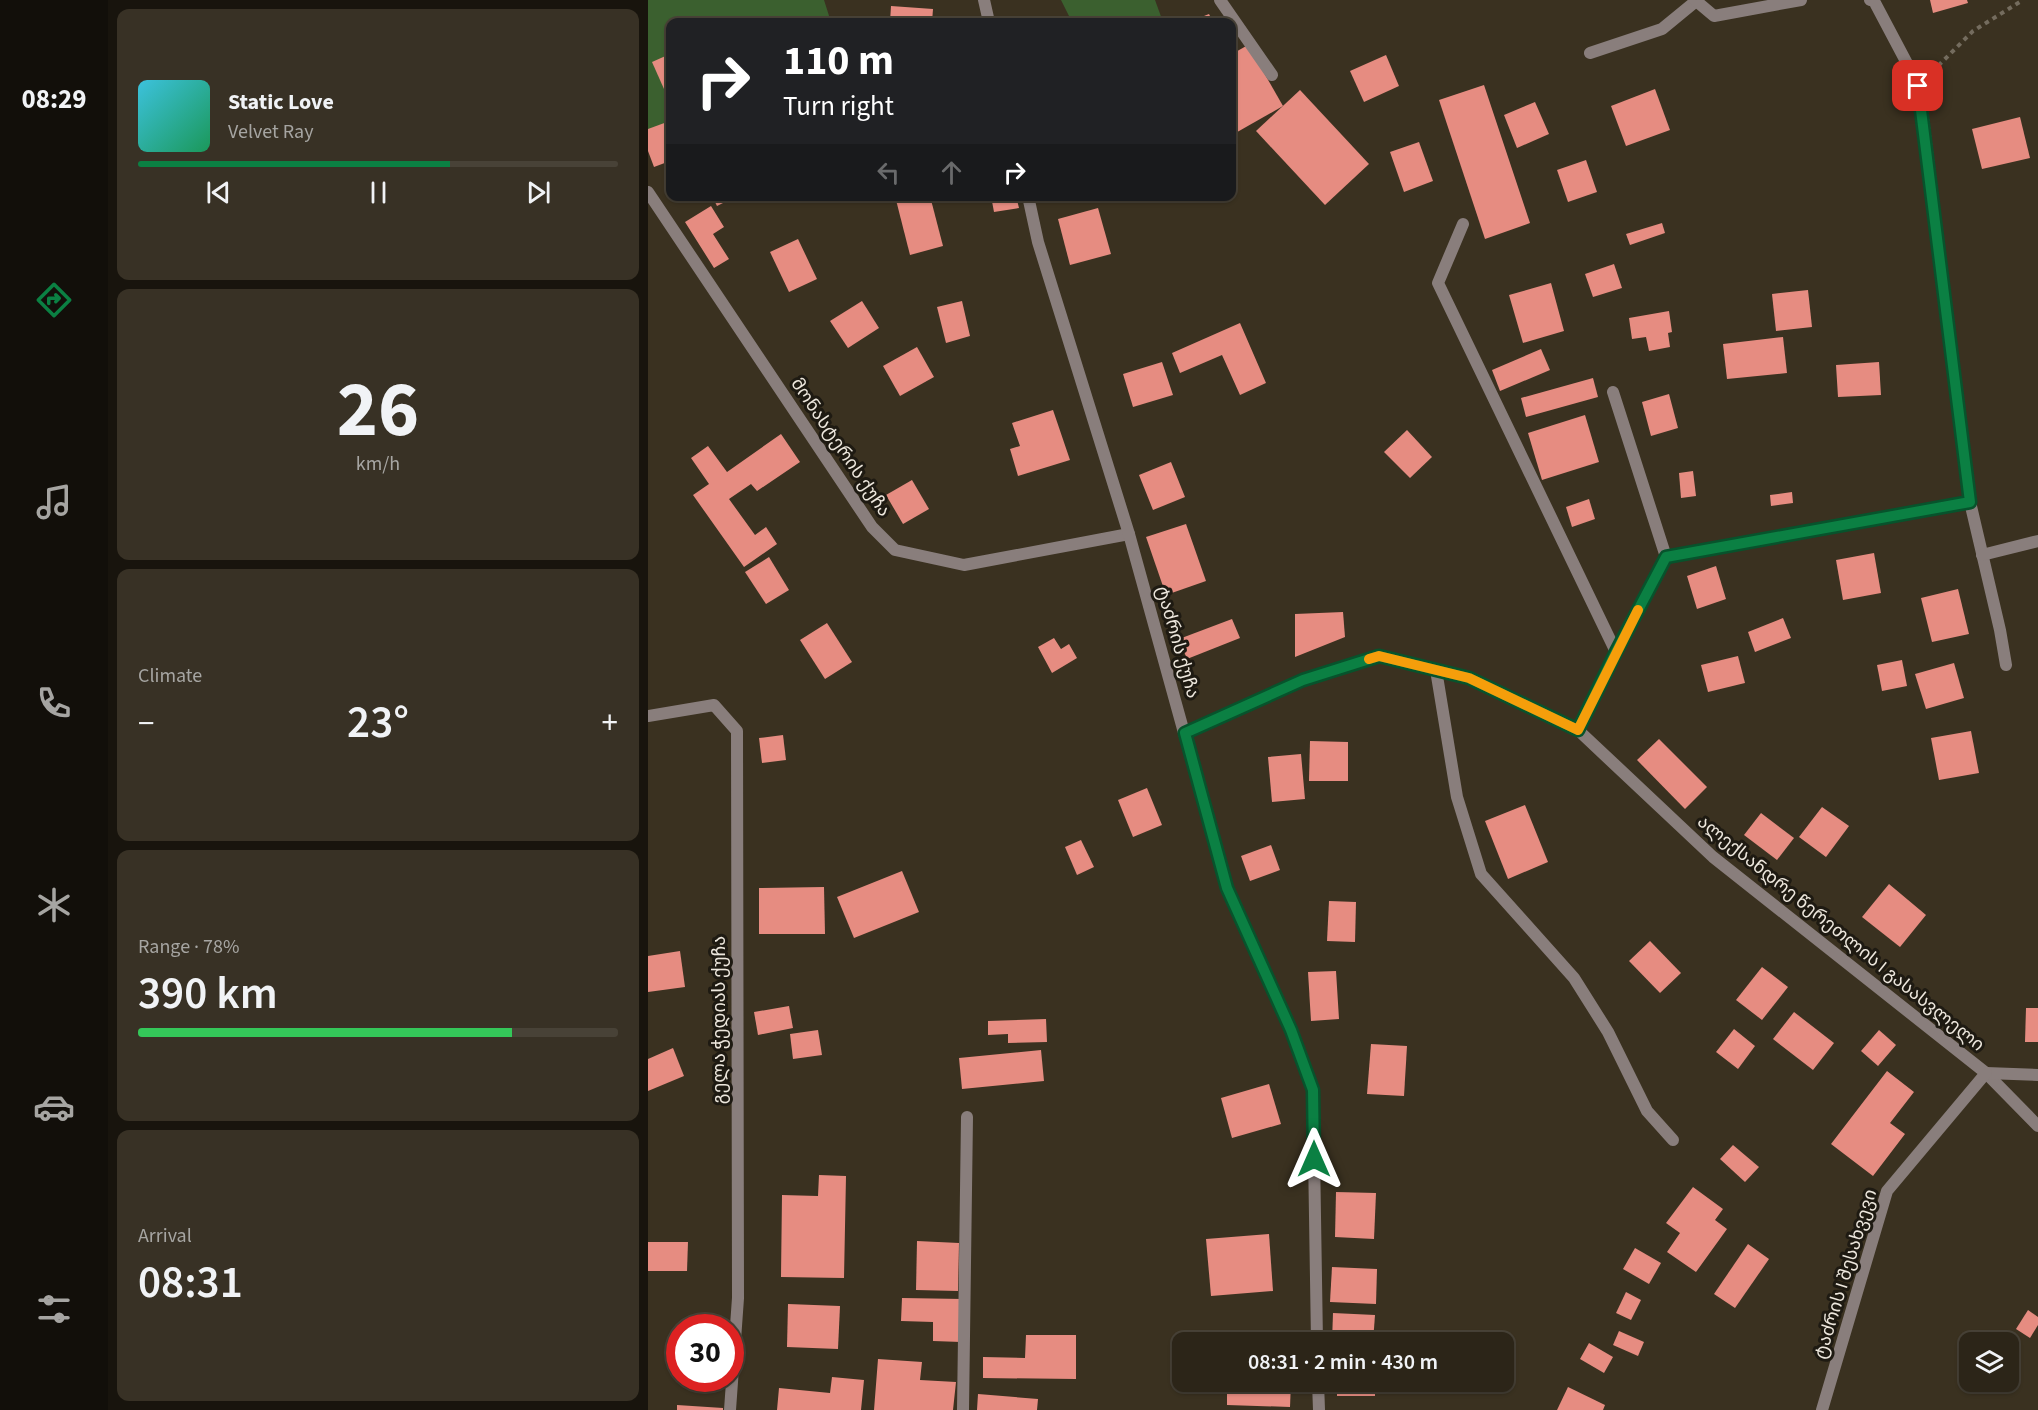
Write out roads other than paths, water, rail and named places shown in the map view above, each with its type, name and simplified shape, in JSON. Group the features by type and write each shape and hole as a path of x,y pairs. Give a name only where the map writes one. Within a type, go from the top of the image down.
{"street":[{"path":"984,0 988,18"},
{"path":"1220,0 1232,18"},
{"path":"1590,53 1662,28 1696,0 1714,16 1801,0"},
{"path":"1870,0 1874,1 1918,86 1970,502 2006,665"},
{"path":"1236,23 1272,75"},
{"name":"მონასტერის ქუჩა","path":"648,192 872,527 896,550 964,565 1129,534"},
{"name":"ტაძრის ქუჩა","path":"1029,201 1038,242 1129,534 1227,888 1291,1030 1313,1090 1317,1332"},
{"path":"1463,224 1438,283 1616,652"},
{"path":"1578,730 1666,557 1613,392"},
{"path":"1666,557 1970,502"},
{"path":"1982,555 2038,541"},
{"name":"ალექსანდრე წერეთლის I გასასვლელი","path":"1185,733 1303,680 1379,656 1469,678 1578,730 1713,857 1986,1073 2038,1075"},
{"path":"1436,670 1457,797 1481,874 1574,978 1608,1032 1647,1111 1673,1140"},
{"name":"გელა ჭედიას ქუჩა","path":"648,716 714,705 737,731 738,1298 730,1410"},
{"path":"1986,1073 2038,1126"},
{"name":"ტაძრის I შესახვევი","path":"1822,1410 1887,1191 1986,1073"},
{"path":"963,1410 967,1117"},
{"path":"1318,1392 1319,1410"}]}
